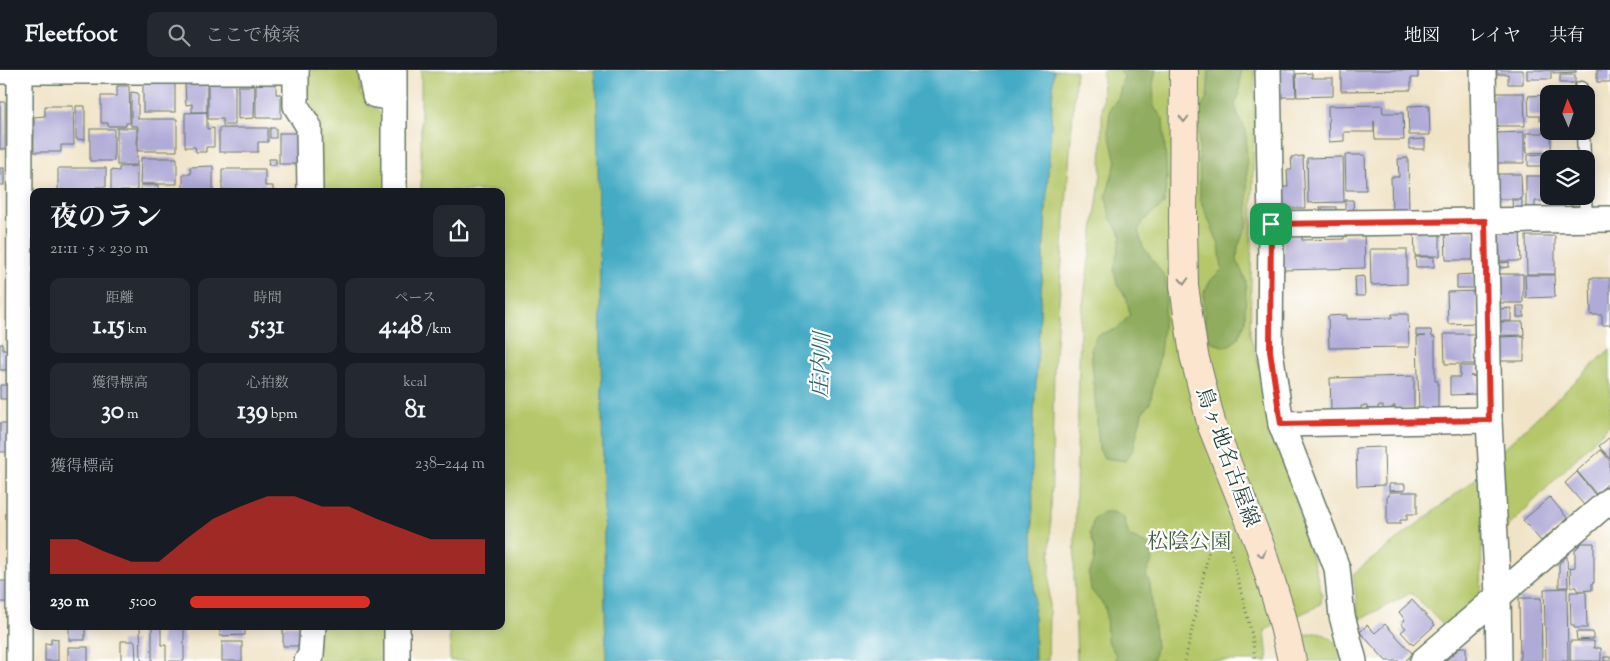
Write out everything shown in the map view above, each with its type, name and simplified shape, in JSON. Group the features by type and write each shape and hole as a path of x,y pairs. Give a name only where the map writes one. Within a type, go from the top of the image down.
{"main road":[{"name":"鳥ヶ地名古屋線","path":"1184,70 1184,286 1194,355 1212,426 1260,546 1282,617 1292,661"}],"street":[{"path":"19,661 18,475 27,281 20,70"},
{"path":"0,71 296,70 296,106 309,127 310,188"},
{"path":"370,70 375,95 394,98"},
{"path":"394,70 394,188"},
{"path":"1268,70 1271,224 1270,351 1281,424 1337,568 1342,616 1354,661"},
{"path":"1483,70 1489,420 1500,661"},
{"path":"1271,224 1485,221 1594,211"},
{"path":"1281,424 1489,420"},
{"path":"1423,661 1610,500"},
{"path":"307,661 311,655 313,630"},
{"path":"397,630 397,661"}],"path":[{"path":"1185,661 1213,532 1219,528 1226,532 1252,635 1255,661"}],"green space":[{"path":"307,70 361,70 361,94 387,120 387,188 320,188 320,123 307,93"},
{"path":"421,70 594,70 597,98 606,661 450,661 449,630 505,630 505,188 421,188"},
{"path":"1054,70 1076,70 1054,369 1048,661 1035,661 1032,451"},
{"name":"松陰公園","path":"1103,70 1255,70 1250,334 1322,594 1321,603 1314,608 1265,630 1268,661 1077,661 1074,575 1080,325 1101,174"},
{"path":"1119,70 1156,70 1153,84 1154,107 1163,119 1167,179 1164,204 1146,219 1138,231 1143,247 1165,277 1167,292 1160,353 1150,403 1142,413 1133,450 1125,461 1104,458 1099,449 1091,348 1097,335 1117,329 1130,315 1127,299 1117,284 1114,270 1121,235 1110,218 1106,196 1116,162 1108,129 1110,109 1118,98 1124,76"},
{"path":"1209,70 1241,70 1239,95 1235,105 1239,118 1246,130 1248,222 1238,247 1237,261 1246,281 1245,323 1237,340 1226,347 1213,343 1204,336 1204,292 1211,280 1222,269 1219,245 1200,199 1198,113 1207,98"},
{"path":"1610,349 1610,424 1504,531 1502,450"},
{"path":"1483,473 1481,596 1443,625 1411,593 1359,620 1353,574"},
{"path":"1103,512 1114,512 1124,518 1129,536 1151,546 1152,561 1146,575 1150,583 1156,648 1153,661 1115,661 1116,655 1107,640 1105,607 1091,590 1089,574 1094,562 1095,548 1090,533 1094,518"},
{"path":"319,630 390,630 390,661 314,661"},
{"path":"1319,632 1335,643 1340,650 1343,661 1306,661 1302,636"}],"water":[{"name":"庄内川","path":"594,70 1054,70 1032,451 1035,661 606,661 597,98"}],"building":[{"path":"1279,70 1295,70 1296,97 1279,97"},
{"path":"1341,70 1418,70 1418,78 1411,78 1411,90 1341,91"},
{"path":"1497,70 1523,70 1523,84 1508,84 1508,74 1497,74"},
{"path":"1527,70 1551,70 1551,79 1527,79"},
{"path":"1553,70 1576,70 1576,72 1553,73"},
{"path":"1597,70 1610,70 1610,82 1597,82"},
{"path":"1312,73 1312,78 1333,78 1333,96 1297,97 1296,74"},
{"path":"1560,75 1575,75 1575,83 1560,83"},
{"path":"143,80 175,80 175,112 143,112"},
{"path":"185,82 207,82 207,112 192,112 192,104 186,105"},
{"path":"208,82 235,82 235,125 223,125 223,119 208,119"},
{"path":"256,82 276,82 276,94 281,94 281,118 256,118"},
{"path":"117,86 129,86 130,123 126,123 126,126 108,126 108,123 101,123 101,96 117,96"},
{"path":"238,86 255,86 254,118 238,119"},
{"path":"131,92 138,93 138,119 177,119 177,151 138,151 138,126 131,126"},
{"path":"1493,93 1524,93 1525,126 1494,126"},
{"path":"1540,95 1540,116 1529,116 1528,96"},
{"path":"0,102 5,102 5,149 0,149"},
{"path":"1382,105 1383,113 1403,113 1404,140 1375,140 1374,121 1374,132 1344,132 1344,141 1329,142 1328,106"},
{"path":"1429,105 1430,135 1409,135 1408,106"},
{"path":"45,106 73,106 74,145 61,145 61,152 34,152 34,117 45,116"},
{"path":"76,106 85,106 85,140 76,139"},
{"path":"207,112 207,129 214,128 214,147 206,147 206,152 196,152 195,147 185,147 185,113"},
{"path":"117,128 137,128 137,165 117,165"},
{"path":"219,128 268,128 268,142 258,142 258,152 219,152"},
{"path":"270,128 276,128 276,138 270,138"},
{"path":"90,129 114,129 114,161 90,161"},
{"path":"1524,132 1524,163 1496,163 1496,133"},
{"path":"279,133 297,133 297,164 279,164"},
{"path":"1526,133 1540,133 1540,140 1551,140 1551,150 1527,153"},
{"path":"1425,139 1425,149 1409,149 1409,140"},
{"path":"1540,154 1540,166 1528,166 1528,155"},
{"path":"1345,155 1365,155 1366,190 1346,190"},
{"path":"1303,156 1305,208 1276,208 1276,187 1288,187 1287,170 1292,170 1291,157"},
{"path":"1343,157 1344,202 1308,203 1307,158"},
{"path":"141,158 177,158 177,184 140,184"},
{"path":"1408,158 1409,213 1392,213 1391,177 1399,177 1398,159"},
{"path":"269,159 276,159 276,165 268,165"},
{"path":"137,166 137,188 111,188 111,170 119,171 119,167"},
{"path":"213,166 213,188 183,188 183,174 191,174 190,167"},
{"path":"0,168 4,168 4,185 0,185"},
{"path":"58,168 106,168 106,187 58,188"},
{"path":"222,169 265,169 265,186 273,186 273,188 222,188"},
{"path":"1496,174 1521,174 1522,199 1497,199"},
{"path":"1526,176 1540,176 1540,201 1535,201 1535,211 1526,212"},
{"path":"141,185 158,185 158,188 141,188"},
{"path":"1345,200 1353,200 1354,215 1345,214"},
{"path":"1512,200 1522,200 1522,214 1513,214"},
{"path":"1320,207 1336,207 1336,216 1320,216"},
{"path":"1440,227 1440,256 1415,256 1414,228"},
{"path":"1475,231 1476,260 1446,260 1445,232"},
{"path":"1520,231 1521,261 1500,261 1499,232"},
{"path":"1364,234 1365,268 1284,270 1283,236 1302,236 1302,240 1344,239 1344,235"},
{"path":"1526,236 1555,236 1555,274 1527,274"},
{"path":"1370,249 1407,249 1407,284 1371,285"},
{"path":"1415,257 1434,257 1434,267 1416,267"},
{"path":"1509,262 1509,267 1500,268 1500,263"},
{"path":"1473,274 1474,288 1457,288 1457,275"},
{"path":"1498,274 1523,274 1523,303 1499,303"},
{"path":"1525,275 1554,275 1555,297 1526,298"},
{"path":"1364,276 1365,296 1356,296 1355,277"},
{"path":"1590,278 1610,278 1610,325 1602,325 1602,315 1591,315"},
{"path":"1476,291 1477,323 1448,324 1447,292"},
{"path":"1517,306 1524,306 1524,317 1517,317"},
{"path":"1511,308 1511,321 1500,321 1499,309"},
{"path":"1392,314 1408,314 1409,347 1329,348 1328,316 1347,315 1347,319 1392,318"},
{"path":"1499,322 1523,322 1524,335 1499,336"},
{"path":"1416,330 1431,330 1432,337 1435,337 1435,381 1438,381 1438,414 1419,414 1417,337 1426,336 1416,336"},
{"path":"1444,334 1474,334 1475,364 1445,364"},
{"path":"1524,336 1524,361 1500,361 1500,337"},
{"path":"0,344 3,344 3,350 7,350 7,370 0,370"},
{"path":"1460,366 1477,366 1478,394 1450,395 1450,377 1460,377"},
{"path":"1414,376 1414,409 1395,409 1395,406 1393,406 1393,408 1383,409 1383,406 1378,406 1378,409 1367,409 1367,406 1361,406 1361,409 1331,410 1330,378"},
{"path":"0,385 9,385 8,399 0,399"},
{"path":"0,423 8,423 8,452 0,452"},
{"path":"1610,437 1610,459 1599,446"},
{"path":"1384,447 1385,485 1357,486 1356,448"},
{"path":"1601,450 1610,461 1610,482 1596,494 1577,471"},
{"path":"1577,472 1596,496 1584,505 1565,483"},
{"path":"1389,484 1405,484 1405,490 1389,491"},
{"path":"1389,492 1417,492 1417,514 1407,514 1407,520 1400,520 1400,524 1387,524 1387,496 1389,496"},
{"path":"1550,497 1568,519 1541,541 1523,520"},
{"path":"1582,543 1594,543 1594,583 1592,583 1592,590 1577,591 1577,587 1571,587 1570,568 1575,567 1575,550"},
{"path":"1567,556 1568,587 1559,587 1559,564"},
{"path":"0,581 6,581 6,602 0,602"},
{"path":"1567,588 1568,661 1546,661 1544,589"},
{"path":"1570,592 1586,592 1587,628 1574,628 1574,625 1571,625"},
{"path":"1519,598 1541,598 1542,661 1520,661"},
{"path":"1412,600 1435,625 1413,645 1401,632 1406,628 1401,624 1405,620 1399,612"},
{"path":"1385,624 1413,654 1405,661 1386,661 1360,632 1367,625 1375,633"},
{"path":"69,630 85,630 85,640 69,640"},
{"path":"140,630 152,630 152,661 141,661"},
{"path":"161,630 184,630 184,661 166,661 166,645 161,645"},
{"path":"220,630 245,630 245,635 220,636"},
{"path":"283,630 300,630 301,646 283,646"},
{"path":"1576,632 1593,632 1593,639 1577,640"},
{"path":"51,638 58,639 58,661 45,661 45,643 51,644"},
{"path":"121,641 135,641 136,661 121,661"},
{"path":"1570,641 1594,641 1594,648 1601,648 1601,661 1570,661"},
{"path":"222,642 242,642 242,661 222,661"},
{"path":"68,647 88,647 88,661 68,661"},
{"path":"1461,647 1466,647 1466,661 1445,661"},
{"path":"1604,657 1610,657 1610,661 1604,661"}],"route":[{"path":"1485,221 1489,420 1281,424 1270,351 1271,224 1485,221"}]}
